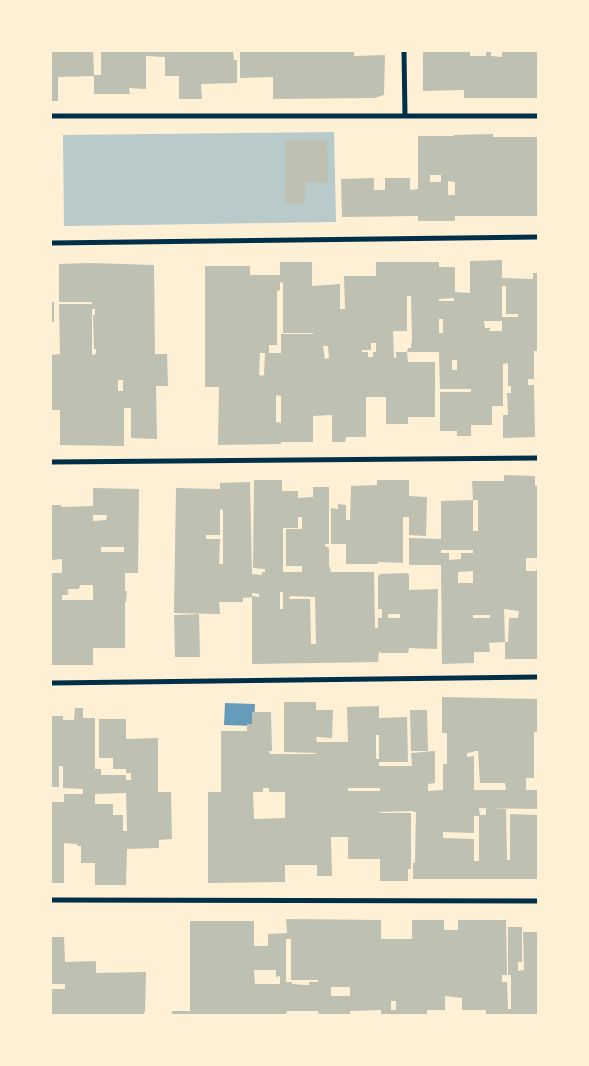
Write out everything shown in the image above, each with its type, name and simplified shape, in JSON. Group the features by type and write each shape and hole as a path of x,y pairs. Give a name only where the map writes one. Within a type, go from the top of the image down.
{"street":[{"path":"404,51 405,116"},
{"path":"51,116 538,116"},
{"path":"51,242 538,237"},
{"path":"51,462 538,458"},
{"path":"51,683 538,677"},
{"path":"51,900 538,901"}],"shaded area":[{"path":"334,132 336,222 64,226 63,135"}],"water":[{"path":"225,703 255,704 254,726 224,725"}],"building":[{"path":"51,51 93,51 94,75 101,75 101,51 233,51 234,60 237,60 237,83 201,84 202,99 179,99 179,76 165,76 165,57 146,56 146,89 129,88 130,94 94,94 94,76 58,77 58,101 51,101"},
{"path":"240,51 354,51 354,56 385,55 384,95 374,98 273,99 273,77 240,78"},
{"path":"423,51 470,51 470,56 486,56 486,51 491,51 491,56 502,57 502,51 538,52 538,98 464,98 464,90 423,91"},
{"path":"493,134 493,137 538,137 538,216 455,216 455,221 418,221 418,216 342,217 341,179 374,178 374,190 385,190 385,178 410,178 410,190 418,189 418,136","holes":["430,175 441,175 441,182 430,182","448,181 455,182 455,195 448,195"]},
{"path":"285,140 327,140 328,183 306,182 304,204 285,204"},
{"path":"502,260 502,278 533,279 533,273 538,273 538,351 534,351 534,379 528,379 528,385 534,385 535,437 503,438 503,415 508,415 507,393 511,393 511,386 508,386 508,363 503,364 503,406 492,406 492,425 471,425 471,436 457,436 457,431 440,431 440,392 471,392 471,389 440,389 439,352 407,352 408,362 435,362 435,417 408,417 408,424 386,424 386,397 366,397 366,437 346,437 345,442 332,442 332,415 313,416 313,442 218,445 219,387 205,387 205,266 250,266 250,275 280,275 280,262 312,262 312,286 340,284 340,309 345,309 344,276 376,276 376,262 439,262 439,267 455,267 455,292 470,293 470,261","holes":["280,282 283,283 283,333 313,334 281,334 281,353 269,353 269,345 277,345 277,291 280,290","502,286 506,286 506,314 518,314 518,317 502,317","407,296 411,296 411,348 408,348 407,352 396,352 396,358 394,358 393,331 407,331","454,298 454,301 439,301 439,299","439,319 443,319 443,333 439,333","484,321 502,321 502,331 489,331 490,328 485,328","371,343 376,343 376,352 373,352 373,357 368,357 368,352 362,352 362,350 371,350","323,346 328,346 329,358 325,359","260,353 265,353 264,375 261,376 259,374","452,360 457,360 457,370 452,370","276,395 281,396 281,423 276,422"]},
{"path":"59,264 154,265 155,354 167,354 168,386 156,386 157,439 131,438 131,408 124,408 124,446 60,445 60,410 51,410 51,355 60,354 59,304 92,304 92,302 59,302","holes":["92,309 95,309 95,315 93,315 94,349 96,349 96,354 92,355","118,380 123,380 123,391 118,391"]},
{"path":"51,302 54,302 54,322 51,322"},
{"path":"504,475 535,476 535,486 538,486 538,558 526,558 526,571 536,571 538,567 538,659 505,659 505,642 489,643 490,652 474,652 474,663 442,664 441,565 409,565 409,538 441,539 441,501 473,500 472,481 504,481","holes":["473,500 478,500 478,531 473,531","441,550 473,550 473,553 461,553 461,559 449,560 449,553 441,553","473,571 473,583 458,583 458,572","504,609 519,611 518,618 509,618 508,642 505,642","473,615 490,615 490,618 473,618"]},
{"path":"254,480 282,480 282,491 298,491 298,498 313,497 313,487 329,487 329,544 325,544 325,546 329,548 331,572 374,572 375,628 378,628 378,618 382,618 382,609 378,609 378,576 380,574 407,573 409,575 409,590 438,589 437,649 409,648 408,653 381,653 379,651 378,662 252,664 252,597 243,598 243,602 219,602 220,614 174,613 176,488 220,489 220,483 250,482 252,574 262,575 265,569 253,568","holes":["220,509 223,510 223,564 219,564 220,539 206,539 206,535 220,535","298,517 302,517 302,529 286,529 286,566 302,566 302,572 283,572 283,528 298,528","280,592 283,592 283,609 280,609","252,593 259,594 259,597 252,596","290,596 315,597 316,644 311,644 310,599 289,599","388,614 400,614 400,618 388,618"]},
{"path":"377,480 409,480 409,496 427,497 426,536 409,535 409,517 403,517 403,563 346,564 346,544 331,544 331,508 338,509 338,504 346,505 346,520 350,520 351,486 377,485"},
{"path":"93,488 139,489 138,573 125,573 125,591 127,591 125,602 125,648 93,648 93,665 51,665 51,573 62,573 62,559 51,560 51,505 61,505 61,507 93,506","holes":["93,515 107,515 106,520 93,521","101,547 124,547 124,552 101,552","80,585 93,585 93,600 62,600 62,595 68,595 68,589 79,589"]},
{"path":"199,614 200,657 175,657 174,615"},
{"path":"442,697 538,699 538,732 534,732 534,778 526,778 526,790 538,790 538,809 490,808 506,809 507,860 510,860 510,814 538,815 538,879 413,879 416,812 413,811 380,812 411,813 411,869 408,869 408,881 380,881 380,859 348,859 348,837 331,837 332,876 317,876 317,865 285,865 285,882 208,883 208,792 221,792 221,731 247,731 247,724 252,724 252,712 271,712 272,751 269,751 270,754 316,754 284,752 284,702 316,702 316,710 333,710 332,738 316,737 317,742 348,742 347,707 379,706 379,718 407,717 408,762 379,762 379,766 412,766 411,753 435,751 435,783 428,784 428,791 443,790 443,764 447,764 447,733 442,733","holes":["376,735 379,735 379,759 376,759","478,751 480,783 505,783 506,790 474,790 474,756 467,757 467,753","263,788 269,788 269,792 285,792 285,818 254,819 253,792 263,792","348,788 380,788 380,791 348,791","479,808 486,808 486,815 480,815","474,816 479,816 479,861 474,861 474,839 443,838 443,832 474,833"]},
{"path":"75,708 83,708 83,718 95,718 95,769 101,769 101,775 126,775 126,780 131,780 131,773 126,773 126,769 113,769 113,758 99,758 99,719 126,719 126,739 158,738 158,792 171,792 172,839 159,840 159,848 127,849 126,885 95,885 95,863 81,863 81,846 64,843 64,883 51,883 51,802 64,802 64,794 83,794 83,789 63,788 63,766 59,766 59,787 51,787 51,716 63,716 63,720 74,720","holes":["126,793 127,831 123,831 123,815 113,815 113,804 95,804 95,794"]},
{"path":"410,710 427,710 428,751 411,751"},
{"path":"286,919 381,920 381,939 412,939 412,920 444,920 444,930 458,930 458,920 506,920 507,975 502,975 502,982 507,982 508,1009 511,1009 511,975 508,975 508,927 522,927 522,962 518,962 518,971 524,970 523,932 538,932 538,1015 486,1015 486,1010 462,1010 462,998 445,996 445,1010 427,1010 427,1015 381,1015 381,1010 350,1011 350,1015 319,1015 318,1011 287,1011 286,1015 172,1015 172,1011 190,1011 190,921 254,921 254,946 268,946 268,934 287,933","holes":["286,939 291,939 291,980 318,980 318,982 309,982 309,985 286,982","254,970 276,970 276,977 280,976 280,984 255,984","331,987 350,987 350,996 331,996","391,1001 396,1001 396,1010 391,1010"]},
{"path":"51,937 64,937 65,962 96,961 96,973 146,972 144,1015 51,1015 51,989 65,989 65,984 51,984"}]}
